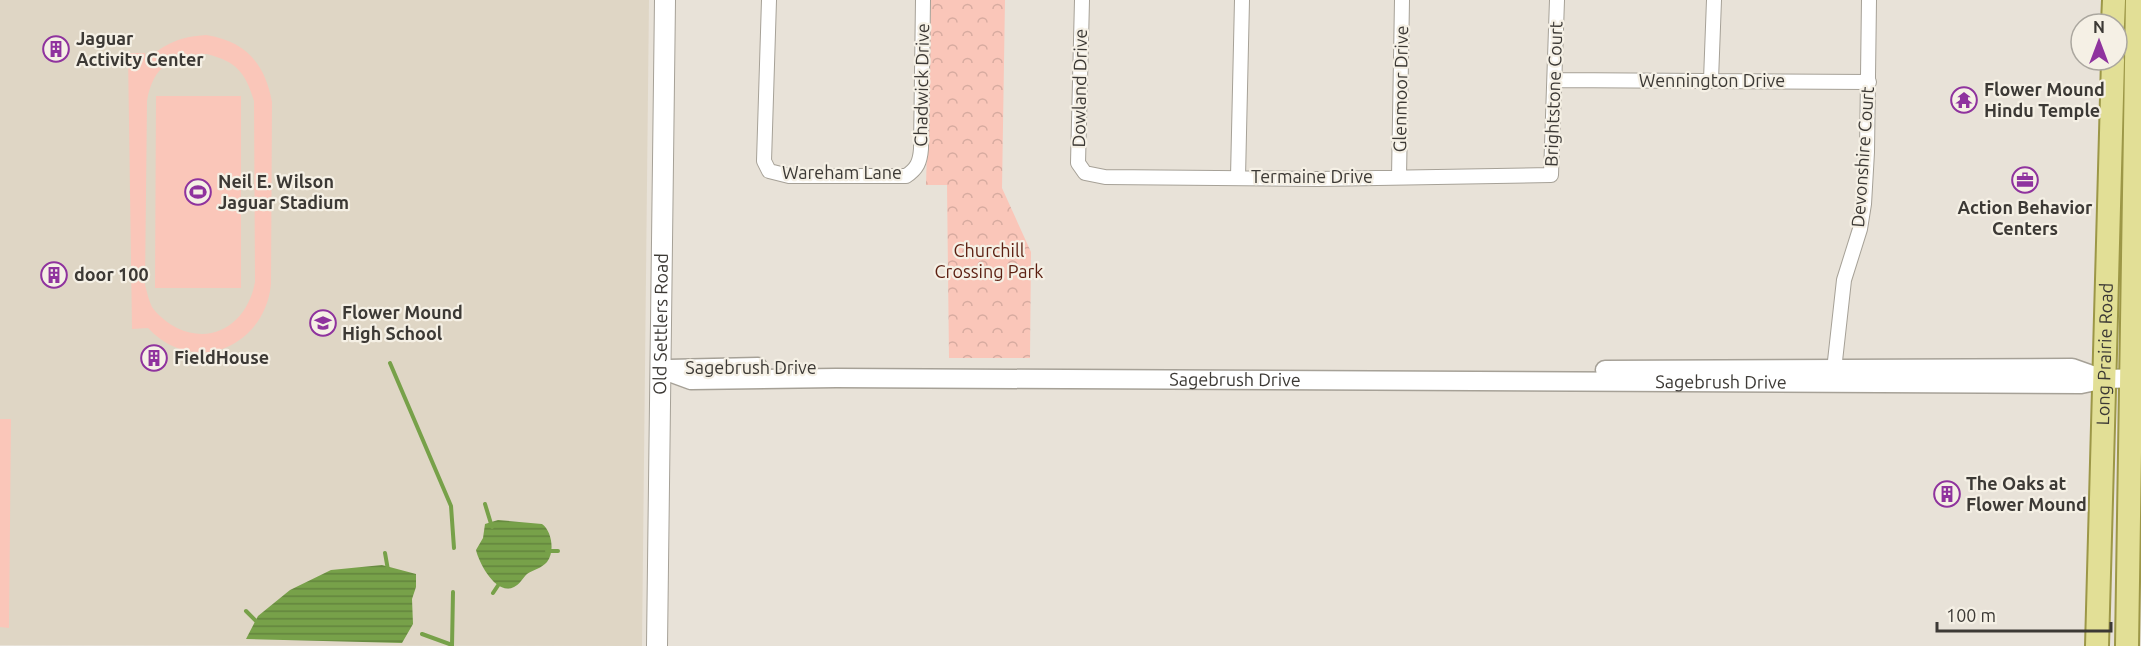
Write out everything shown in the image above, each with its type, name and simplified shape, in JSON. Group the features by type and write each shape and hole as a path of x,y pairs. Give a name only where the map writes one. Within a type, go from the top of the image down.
{"main road":[{"name":"Old Settlers Road","path":"657,646 665,0"},
{"name":"Long Prairie Road","path":"2129,38 2137,0"},
{"name":"Long Prairie Road","path":"2097,646 2113,72"},
{"name":"Long Prairie Road","path":"2127,646 2135,378 2128,72"}],"street":[{"name":"Wareham Lane","path":"769,0 764,161 769,171 789,176 906,176 915,170"},
{"name":"Chadwick Drive","path":"915,170 920,160 921,149 923,0"},
{"name":"Dowland Drive","path":"1082,0 1078,163 1085,173"},
{"path":"1238,177 1242,0"},
{"name":"Glenmoor Drive","path":"1399,177 1402,0"},
{"name":"Brightstone Court","path":"1539,176 1551,175 1557,0"},
{"path":"1711,81 1714,0"},
{"name":"Devonshire Court","path":"1833,376 1844,280 1860,230 1864,204 1869,82 1869,0"},
{"name":"Wennington Drive","path":"1556,81 1869,82"},
{"name":"Termaine Drive","path":"1085,173 1105,177 1318,179 1539,176"},
{"name":"Sagebrush Drive","path":"661,369 691,380 1133,374 1833,376 1964,368 2072,368 2105,379"},
{"path":"1912,382 1920,379 1958,376 1963,374 1964,368"},
{"name":"Sagebrush Drive","path":"1833,376 1912,382 2081,384 2105,379 2135,378"}],"shaded area":[{"name":"Flower Mound High School","path":"0,0 649,0 642,646 0,645"},
{"path":"498,520 542,524 548,531 551,542 551,553 547,562 527,574 516,586 507,589 489,577 476,550 483,538 485,524"},
{"path":"382,565 416,574 416,587 412,599 413,624 402,643 246,639 258,616 290,590 331,570"}],"green space":[{"name":"Churchill Crossing Park","path":"931,0 1005,0 1002,188 1031,252 1030,358 949,358 947,185 926,185"},
{"path":"206,35 220,38 251,56 264,76 272,102 271,284 266,306 256,324 242,339 224,348 206,352 186,351 166,343 148,328 132,329 128,53 145,53 146,60 173,42","holes":["207,54 233,65 243,75 254,101 255,282 251,296 237,318 217,332 204,334 191,333 177,328 163,319 152,307 145,285 147,101 154,79 166,64 195,55"]},
{"name":"Neil E. Wilson Jaguar Stadium","path":"156,96 241,96 241,288 155,288"},
{"path":"0,419 11,419 9,628 0,627"}],"waterway":[{"path":"390,363 451,506 454,548"},
{"path":"485,504 492,527"},
{"path":"547,551 558,551"},
{"path":"385,553 388,570"},
{"path":"493,593 499,584"},
{"path":"452,646 453,592"},
{"path":"246,611 258,623"},
{"path":"422,634 452,645"}],"place":[{"name":"Jaguar Activity Center","path":"56,49"},
{"name":"Flower Mound Hindu Temple","path":"1964,100"},
{"name":"Action Behavior Centers","path":"2025,180"},
{"name":"Neil E. Wilson Jaguar Stadium","path":"198,192"},
{"name":"door 100","path":"54,275"},
{"name":"Flower Mound High School","path":"323,323"},
{"name":"FieldHouse","path":"154,358"},
{"name":"The Oaks at Flower Mound","path":"1947,494"}]}
